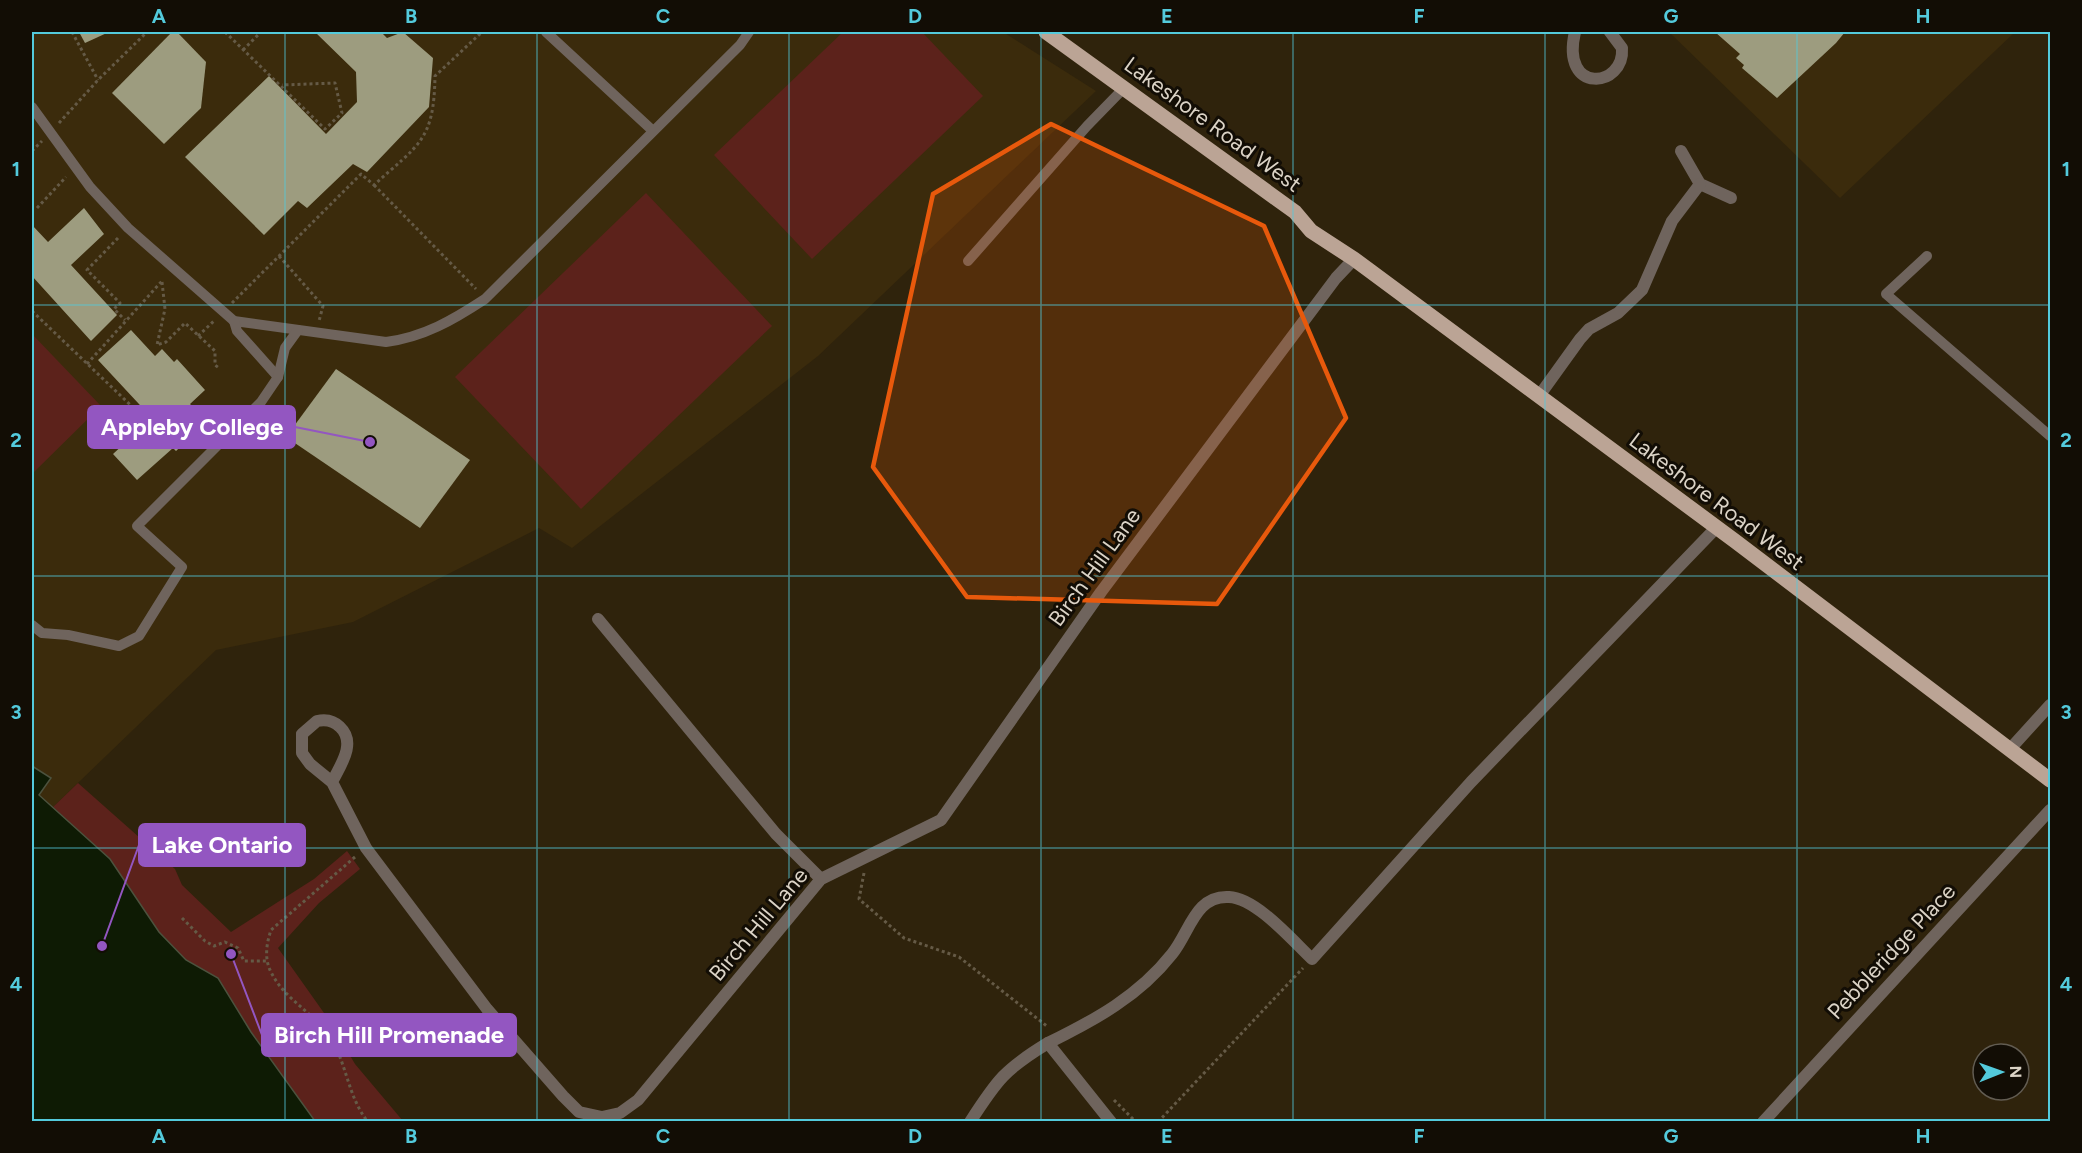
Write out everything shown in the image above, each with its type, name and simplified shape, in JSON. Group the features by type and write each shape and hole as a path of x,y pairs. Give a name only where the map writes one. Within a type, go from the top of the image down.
{"main road":[{"name":"Lakeshore Road West","path":"1046,32 1295,212 1311,231 1354,259 1539,396 2011,748 2050,780"}],"street":[{"path":"1575,32 1573,64 1584,75 1600,78 1613,72 1623,54 1620,42 1610,32"},
{"path":"1681,151 1700,184 1731,198"},
{"path":"1539,396 1580,339 1589,330 1618,313 1642,290 1672,221 1700,184"},
{"name":"Birch Hill Lane","path":"332,782 346,755 347,740 343,730 334,722 317,721 305,729 300,746 310,764 332,782 366,848 487,1009 562,1096 579,1112 602,1117 621,1113 638,1100 821,879 941,820 1101,592 1336,278 1354,259"},
{"path":"970,1122 997,1080 1010,1067 1139,990 1179,946 1204,902 1218,897 1246,901 1312,958 1471,782 1716,528"},
{"path":"598,619 776,834 821,879"},
{"path":"2011,748 2050,705"},
{"name":"Pebbleridge Place","path":"1763,1122 2050,810"},
{"path":"1054,1041 1111,1122"}],"lane":[{"path":"546,32 652,130"},
{"path":"32,107 49,134 75,167 128,228 175,268 222,313 234,321 386,342 405,339 444,326 485,299 652,130 740,45 749,32"},
{"path":"968,261 1087,126 1124,88"},
{"path":"1927,256 1886,294 2050,436"},
{"path":"234,321 237,331 278,377"},
{"path":"32,625 42,633 119,646 139,636 182,567 137,526 261,402 278,377 285,348 298,330"}],"path":[{"path":"72,32 98,80"},
{"path":"32,151 98,80 147,32"},
{"path":"225,32 325,129 342,113 335,83 282,85"},
{"path":"243,50 261,32"},
{"path":"374,185 423,141 435,111 435,76 482,32"},
{"path":"38,208 75,167"},
{"path":"198,336 361,174 478,292"},
{"path":"124,320 114,309 120,303 87,270 128,228"},
{"path":"279,256 323,306 317,325"},
{"path":"87,364 124,320 175,268"},
{"path":"162,282 165,309 157,345 166,342 184,323 215,351 215,365 219,368"},
{"path":"32,311 144,418"},
{"path":"366,848 278,921 271,930 267,961 271,973 289,997 328,1033 342,1058 353,1096 368,1122"},
{"path":"867,856 859,899 904,938 959,957 1054,1041"},
{"path":"182,918 205,941 214,946 225,942 238,948 244,961 267,961"},
{"path":"1158,1122 1312,958"},
{"path":"1108,1094 1136,1122"}],"highlighted area":[{"path":"1051,124 1264,226 1346,418 1217,604 967,597 873,467 933,194"}],"shaded area":[{"path":"32,32 1003,32 1096,91 818,356 572,548 539,528 353,622 216,650 53,807 39,795 50,777 32,766"},
{"path":"843,32 922,32 983,96 812,259 714,155"},
{"path":"1669,32 2015,32 1840,198"},
{"path":"646,193 772,326 581,509 455,377"},
{"path":"32,334 101,406 32,474"},
{"path":"32,766 51,778 39,795 110,859 159,932 186,960 218,978 251,1032 315,1121 32,1121"},
{"path":"78,783 175,869 182,885 231,932 314,879 347,851 360,869 319,903 278,948 329,1020 355,1064 403,1121 315,1121 251,1032 218,978 186,960 159,932 110,859 53,807"}],"building":[{"path":"79,32 109,32 85,43"},
{"path":"172,32 177,32 206,62 201,108 164,144 112,93"},
{"path":"315,32 381,32 387,38 403,32 433,58 429,107 367,172 353,164 307,208 298,201 264,235 185,157 269,76 326,134 357,102 356,72"},
{"path":"1715,32 1845,32 1777,98 1742,68 1744,65 1736,58 1740,54"},
{"path":"84,208 104,234 71,265 117,315 91,341 32,276 32,225 48,242"},
{"path":"131,330 155,356 162,349 174,362 177,359 205,390 190,404 207,422 176,451 173,448 137,480 113,454 152,418 98,360"},
{"path":"336,369 470,460 420,528 286,437"}],"place":[{"name":"Appleby College","path":"370,442"},
{"name":"Lake Ontario","path":"102,946"},
{"name":"Birch Hill Promenade","path":"231,954"}]}
